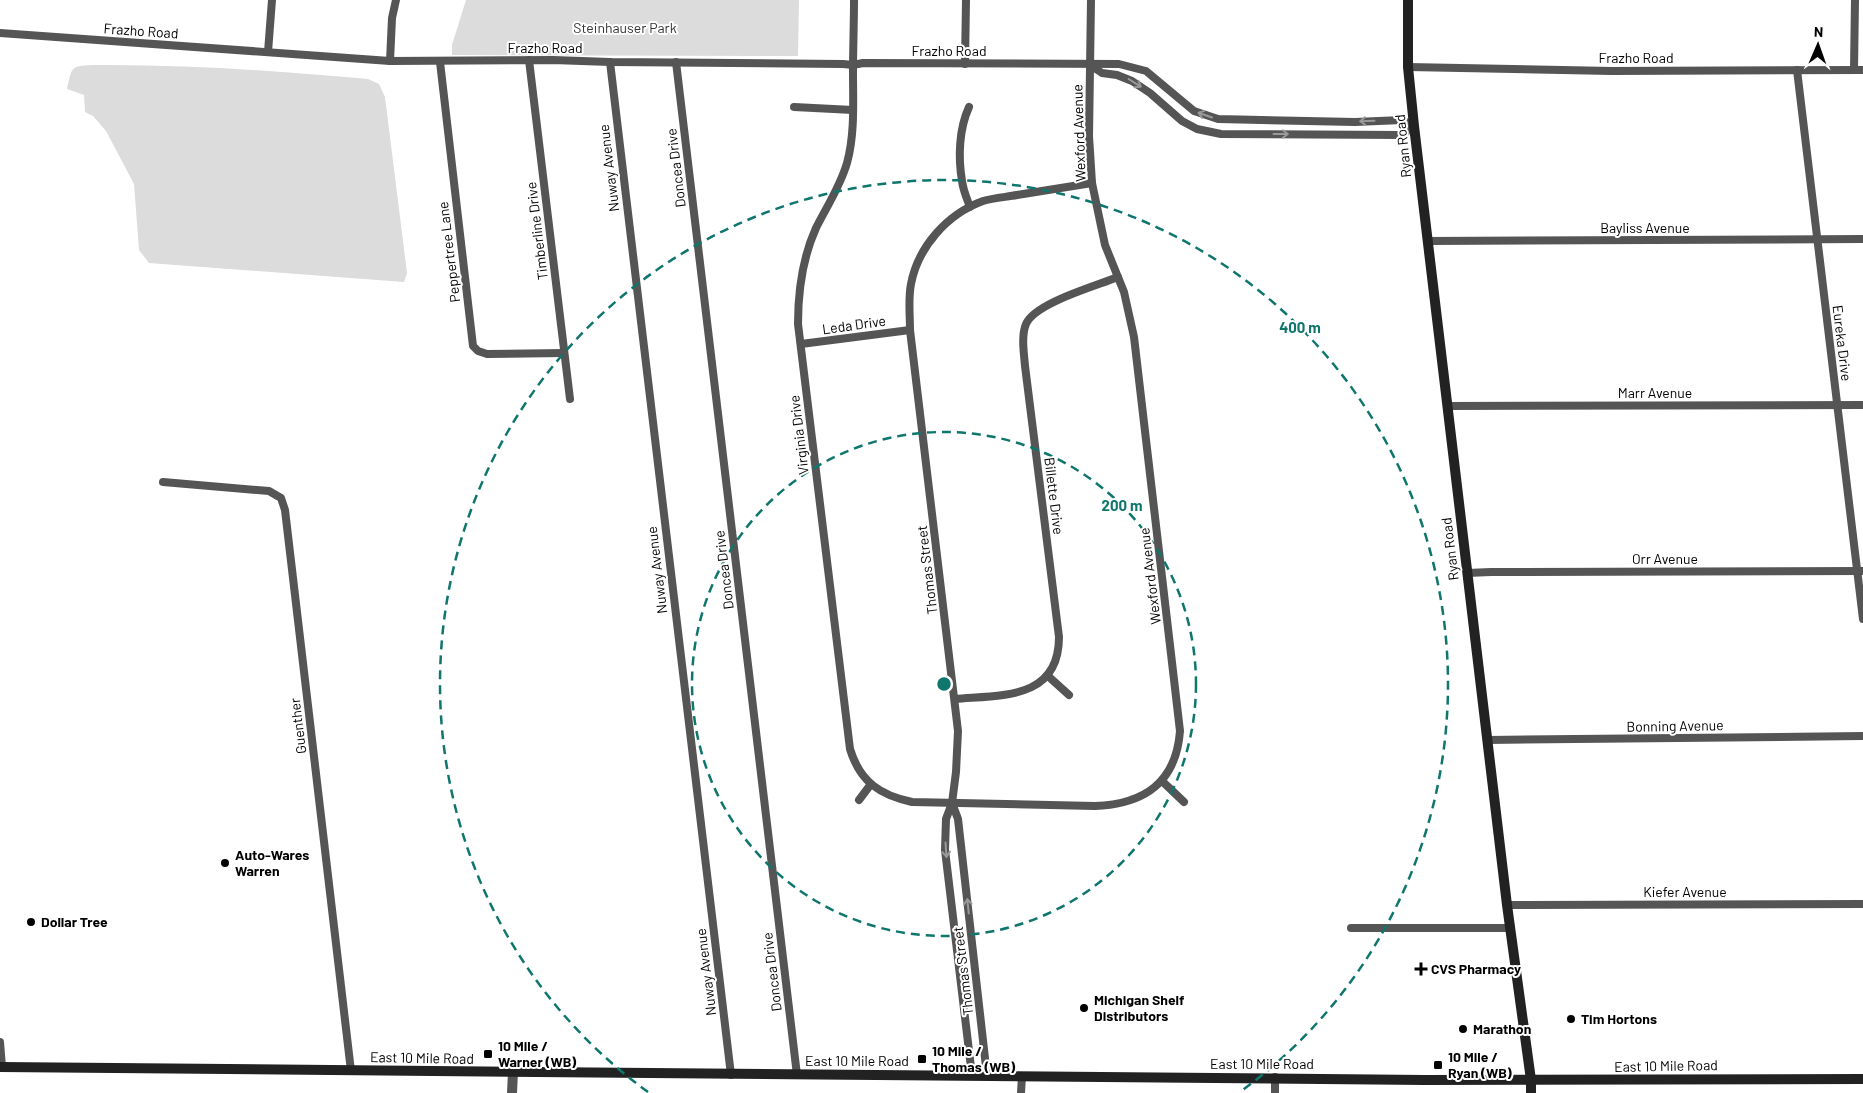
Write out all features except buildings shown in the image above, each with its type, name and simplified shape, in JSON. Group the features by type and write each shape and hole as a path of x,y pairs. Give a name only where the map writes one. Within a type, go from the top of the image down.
{"main road":[{"name":"Ryan Road","path":"1408,0 1408,67 1414,126 1507,905 1531,1080 1531,1093"},
{"name":"East 10 Mile Road","path":"1,1067 1531,1080 1863,1079"}],"street":[{"path":"268,52 272,0"},
{"path":"390,61 392,18 396,0"},
{"name":"Virginia Drive","path":"854,0 853,110 850,152 840,183 806,253 799,284 798,324 800,344 849,739 855,763 871,784 883,793 912,802 952,803"},
{"path":"965,64 966,0"},
{"name":"Wexford Avenue","path":"952,803 1116,805 1132,801 1162,781 1173,765 1179,749 1178,706 1134,337 1124,292 1105,244 1092,183 1089,136 1091,0"},
{"path":"1854,70 1855,0"},
{"name":"Frazho Road","path":"0,33 390,61 598,60 610,62 853,65 863,63 1119,64 1146,71 1183,104 1194,111 1218,119 1345,122 1402,120 1414,126 1401,135 1221,134 1208,132 1182,121 1150,93 1132,81 1102,72 1090,65"},
{"name":"Timberline Drive","path":"529,60 570,399"},
{"name":"Peppertree Lane","path":"440,62 473,346 478,351 487,354 564,353"},
{"name":"Nuway Avenue","path":"610,62 731,1074"},
{"name":"Doncea Drive","path":"676,62 797,1075"},
{"name":"Frazho Road","path":"1408,67 1612,71 1863,70"},
{"name":"Eureka Drive","path":"1797,70 1816,239 1860,570 1863,619"},
{"path":"794,107 853,110"},
{"path":"969,107 961,131 960,163 962,182 970,207"},
{"name":"Thomas Street","path":"987,1076 958,819 952,803 958,731 910,330 909,303 911,284 922,252 942,227 970,207 983,201 1092,183"},
{"name":"Bayliss Avenue","path":"1428,241 1863,239"},
{"name":"Billette Drive","path":"1048,676 1055,663 1059,637 1025,366 1024,330 1030,318 1044,306 1118,277"},
{"name":"Leda Drive","path":"800,344 910,330"},
{"name":"Marr Avenue","path":"1448,406 1863,405"},
{"name":"Guenther","path":"163,482 269,491 280,498 285,510 351,1070"},
{"name":"Orr Avenue","path":"1467,573 1860,570"},
{"path":"955,699 1018,692 1037,685 1048,676 1069,695"},
{"name":"Bonning Avenue","path":"1488,740 1863,736"},
{"path":"1162,781 1184,802"},
{"path":"858,800 871,784"},
{"path":"952,803 946,819 945,850 972,1076"},
{"name":"Kiefer Avenue","path":"1507,905 1863,904"},
{"path":"955,923 970,922"},
{"path":"1351,928 1511,928"},
{"path":"960,971 976,968"},
{"path":"0,1042 1,1067"},
{"path":"512,1093 513,1072"},
{"path":"1021,1093 1022,1076"},
{"path":"1275,1078 1275,1093"}],"green space":[{"name":"Steinhauser Park","path":"466,0 799,0 798,56 452,55 452,45"},
{"path":"80,66 196,67 265,71 368,79 379,84 385,97 407,273 404,282 149,263 139,250 134,184 106,131 93,116 85,112 84,95 67,89 73,69"}],"place":[{"name":"Auto-Wares Warren","path":"225,863"},
{"name":"Dollar Tree","path":"31,922"},
{"name":"CVS Pharmacy","path":"1421,969"},
{"name":"Michigan Shelf Distributors","path":"1084,1008"},
{"name":"Tim Hortons","path":"1571,1019"},
{"name":"Marathon","path":"1463,1029"},
{"name":"10 Mile / Warner (WB)","path":"488,1054"},
{"name":"10 Mile / Thomas (WB)","path":"922,1059"},
{"name":"10 Mile / Ryan (WB)","path":"1438,1065"}]}
